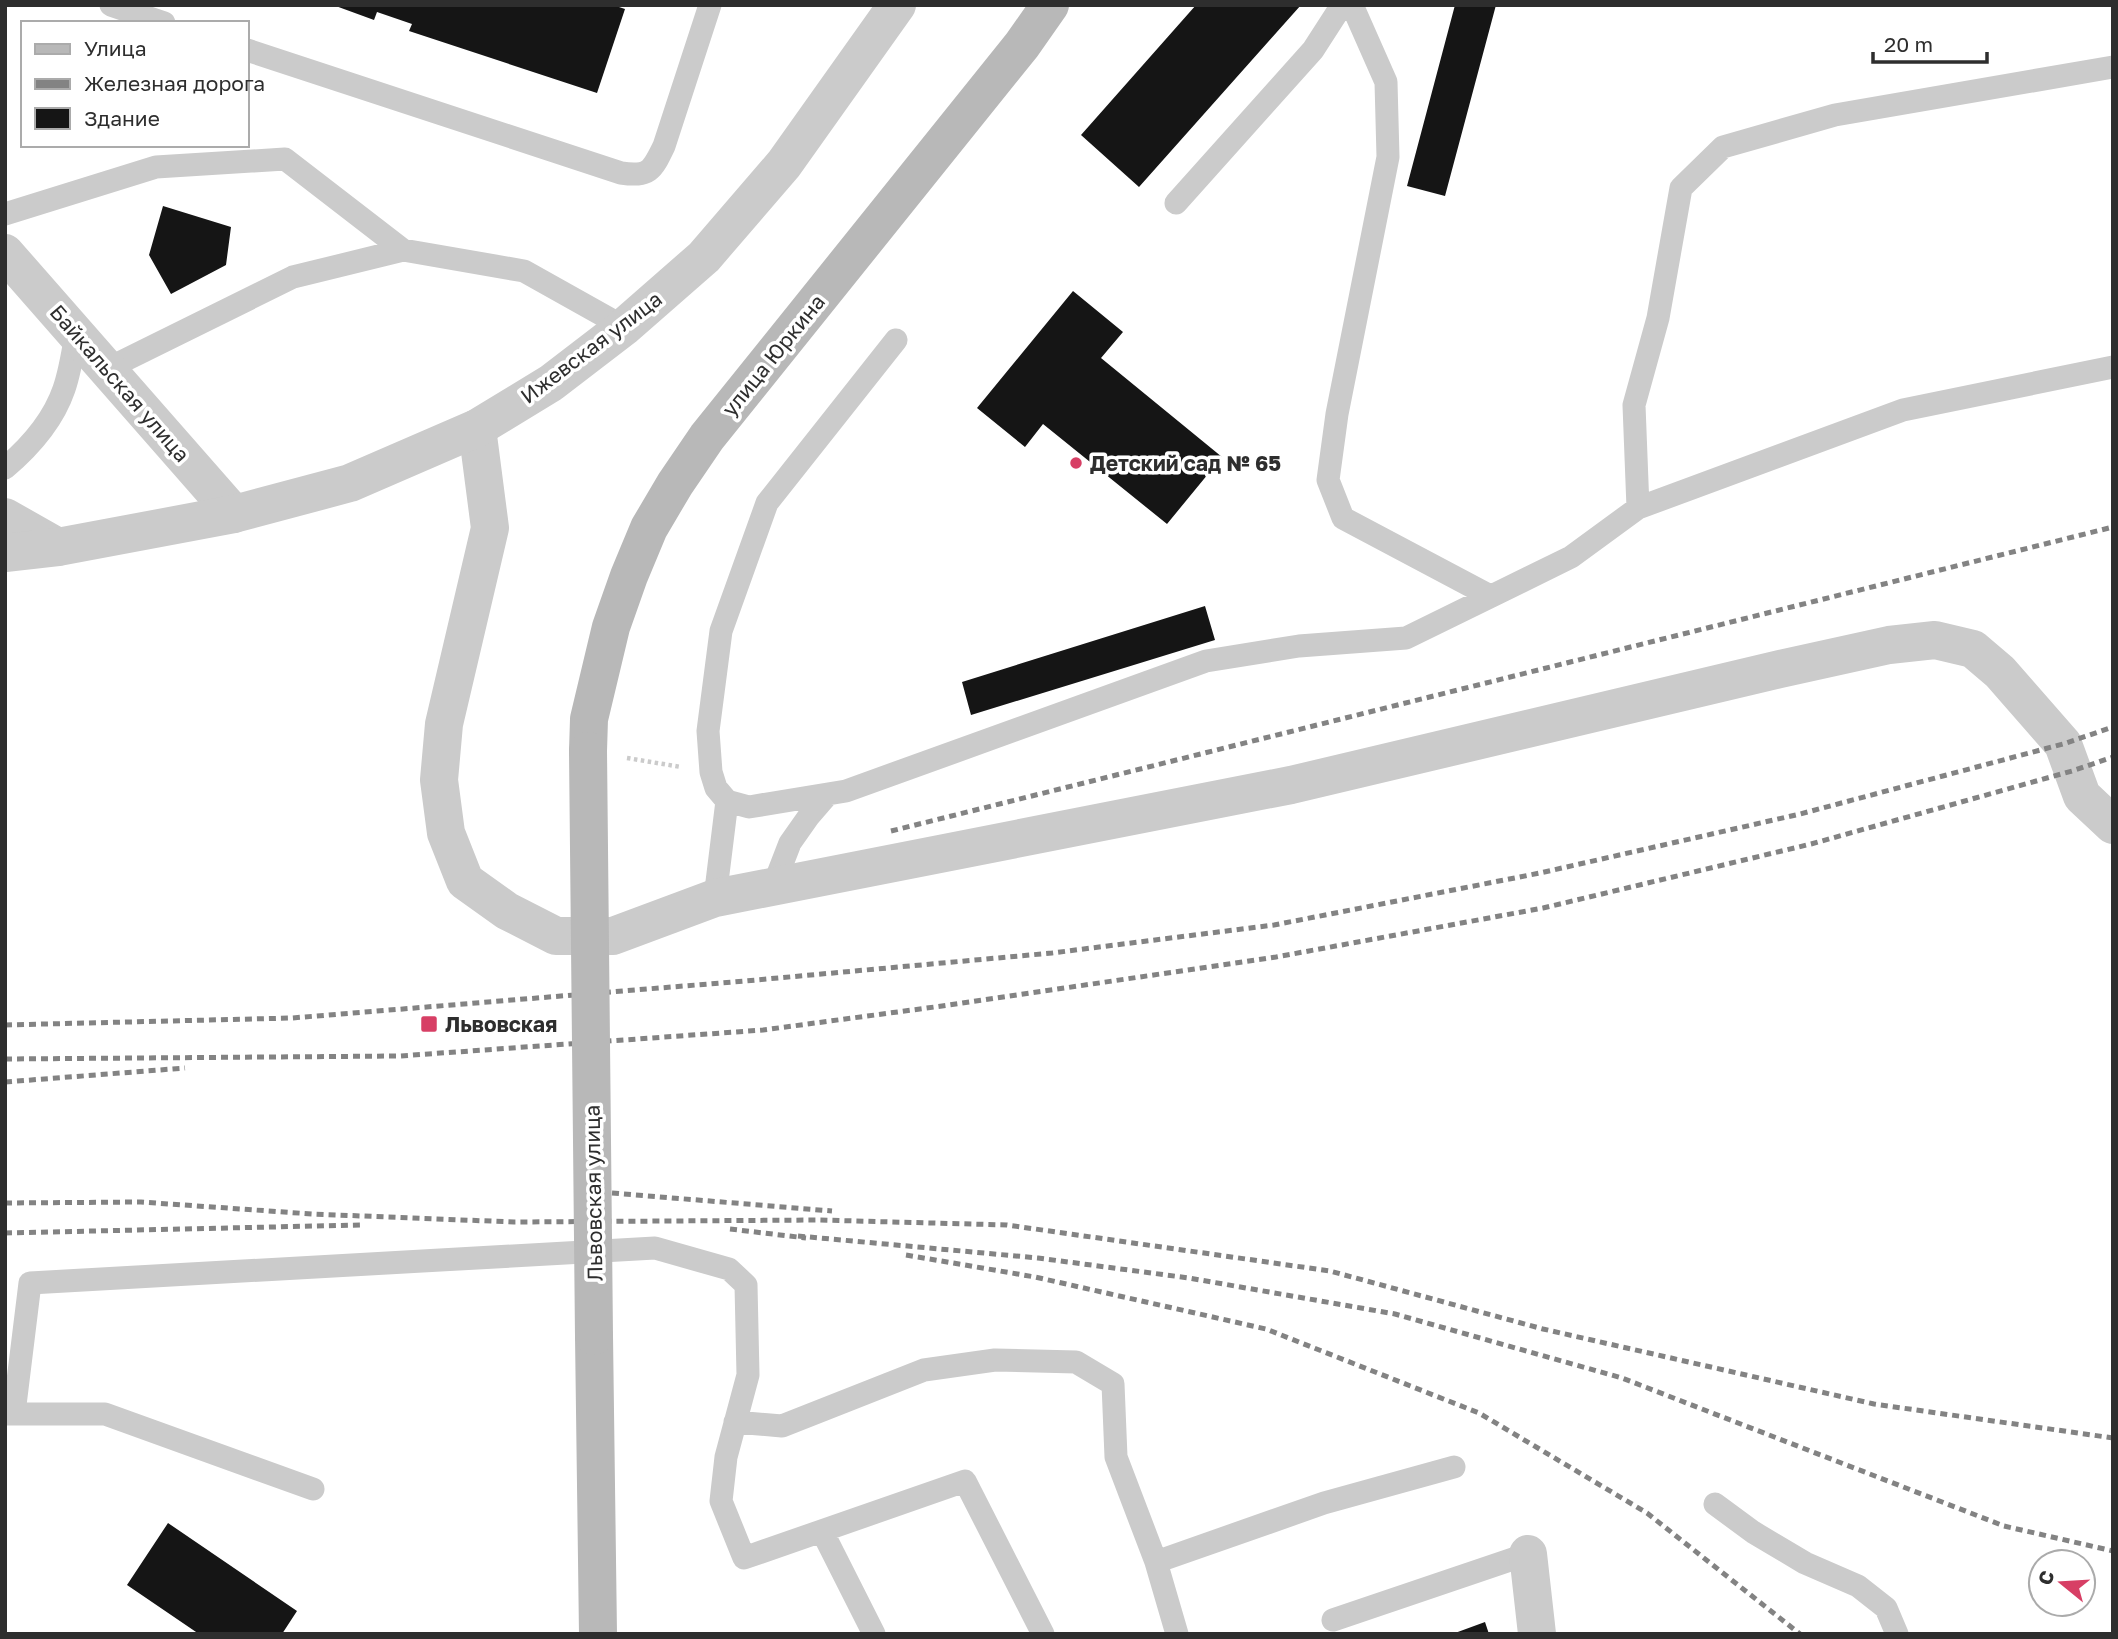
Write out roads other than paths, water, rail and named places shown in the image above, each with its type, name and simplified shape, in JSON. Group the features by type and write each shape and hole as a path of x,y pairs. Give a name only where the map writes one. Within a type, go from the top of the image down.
{"main road":[{"name":"улица Юркина","path":"589,751 589,719 611,628 649,528 675,484 715,426 1022,45 1050,5"},
{"name":"Львовская улица","path":"589,751 598,1634"}],"street":[{"name":"Ижевская улица","path":"5,553 58,547 234,514 350,484 477,428 551,383 624,327 704,257 784,164 897,5"},
{"name":"Байкальская улица","path":"5,253 234,514"},
{"path":"477,428 490,528 444,724 439,780 446,833 465,881 507,911 556,936 613,936 715,898 1292,785 1780,669 1889,645 1936,640 1973,649 2000,672 2063,744 2082,796 2113,825"},
{"path":"5,517 58,547"},
{"path":"1528,1554 1537,1634"}],"lane":[{"path":"111,5 158,21"},
{"path":"248,50 621,173 638,175 654,166 664,146 710,5"},
{"path":"1176,204 1313,50 1342,5"},
{"path":"1352,5 1386,82 1388,156 1337,414 1328,480 1343,518 1490,596"},
{"path":"1638,508 1634,405 1658,318 1681,188 1723,147 1835,115 2113,67"},
{"path":"5,214 156,167 285,159 403,250"},
{"path":"107,369 293,277 403,250 524,271 624,327"},
{"path":"5,468 24,453 49,421 65,388 76,334"},
{"path":"896,340 766,503 721,631 708,730 711,772 716,788 726,801 749,807 846,792 1206,661 1298,646 1406,638 1571,556 1638,508 1903,410 2113,367"},
{"path":"774,887 790,843 828,794"},
{"path":"715,898 726,801"},
{"path":"313,1489 105,1413 10,1413 30,1283 655,1248 729,1269 746,1284 748,1375 726,1457 721,1501 744,1558 965,1481 1043,1634"},
{"path":"735,1422 782,1426 924,1370 995,1360 1076,1362 1113,1384 1116,1457 1156,1562 1177,1634"},
{"path":"1156,1562 1324,1503 1454,1467"},
{"path":"1715,1504 1753,1532 1805,1563 1858,1586 1886,1608 1897,1634"},
{"path":"822,1531 874,1634"},
{"path":"1333,1620 1528,1554"}],"railway":[{"path":"891,831 2113,527"},
{"path":"5,1025 292,1018 1052,953 1274,925 1540,873 1800,814 2063,744 2113,727"},
{"path":"5,1059 400,1056 763,1030 942,1006 1276,957 1543,908 1811,844 2072,771 2113,757"},
{"path":"5,1082 185,1068"},
{"path":"612,1193 832,1211"},
{"path":"5,1203 141,1202 312,1214 514,1222 819,1220 1007,1225 1330,1271 1543,1329 1874,1404 2113,1438"},
{"path":"5,1233 360,1225"},
{"path":"730,1229 806,1238"},
{"path":"798,1236 1038,1258 1189,1278 1395,1314 1622,1378 2004,1526 2113,1551"},
{"path":"906,1255 1035,1277 1266,1329 1479,1413 1647,1513 1800,1634"}],"place":[{"name":"Детский сад № 65","path":"1076,463"},
{"name":"Львовская","path":"429,1024"}]}
